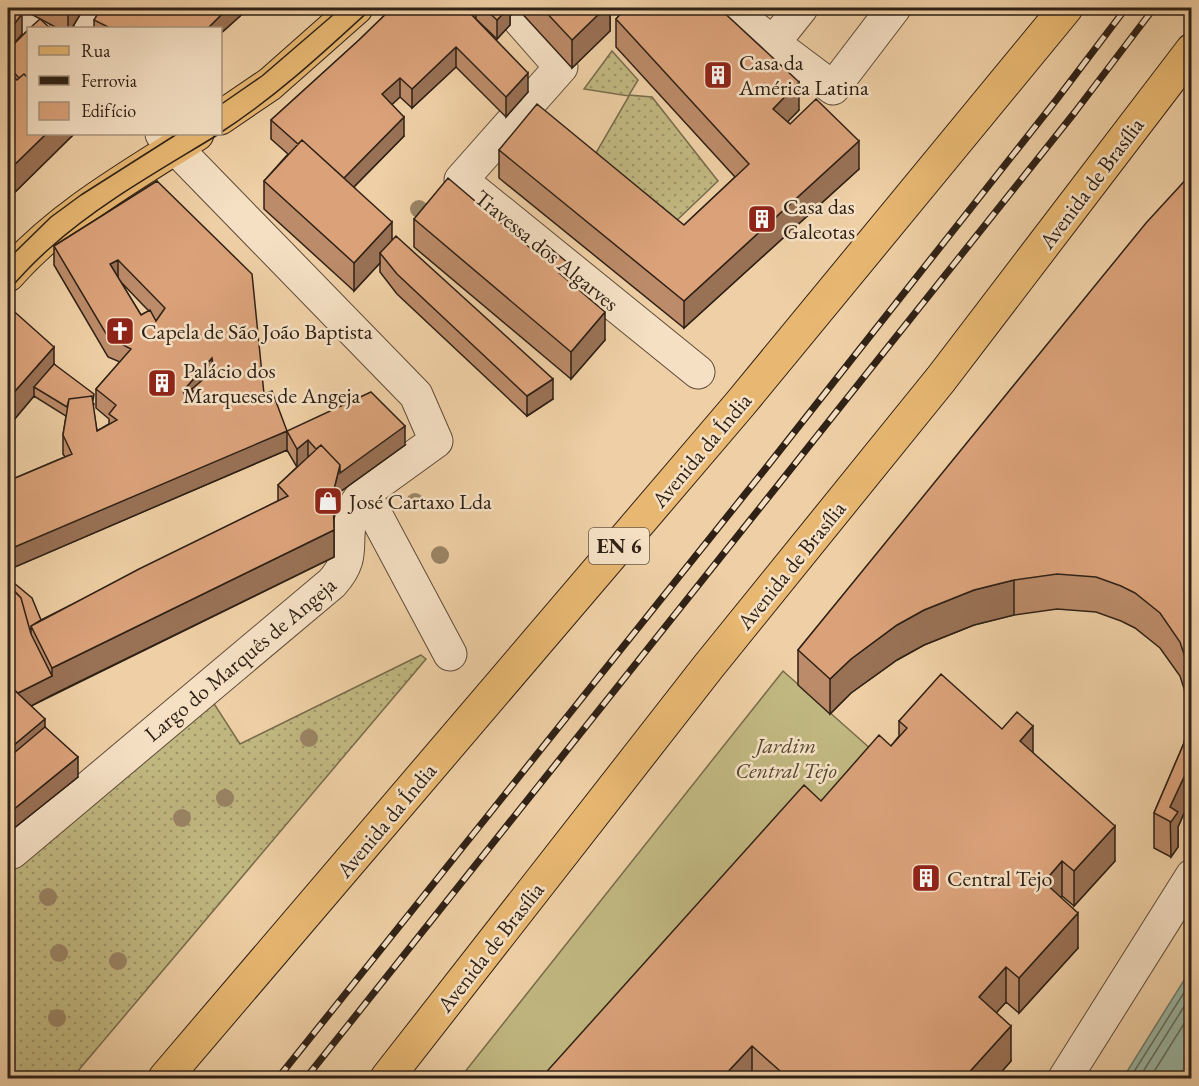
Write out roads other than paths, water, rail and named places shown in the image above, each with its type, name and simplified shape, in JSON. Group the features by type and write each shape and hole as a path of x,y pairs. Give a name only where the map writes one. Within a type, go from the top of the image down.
{"main road":[{"path":"222,117 270,84 356,8"},
{"name":"Avenida da Índia","path":"165,1078 778,359 1066,8"},
{"name":"Avenida de Brasília","path":"387,1078 708,667 941,379 1191,50"},
{"path":"8,274 48,236 178,138"}],"street":[{"path":"92,27 105,8"},
{"path":"729,8 833,88 894,8"},
{"path":"773,43 801,8"},
{"name":"Travessa dos Algarves","path":"510,9 561,67 461,180 698,372"},
{"path":"8,20 30,27"},
{"name":"Largo do Marquês de Angeja","path":"8,853 332,583 342,572 348,559 350,518 355,505 364,493 436,441 416,395 178,138"},
{"path":"364,493 450,654"},
{"path":"1065,1078 1191,876"}],"water":[{"path":"1191,969 1191,1078 1123,1078"}],"tram line":[{"path":"222,104 262,76 341,8"},
{"path":"222,132 280,89 372,8"},
{"path":"8,259 51,217 81,195 175,135"},
{"path":"8,291 44,253 89,216 217,135"}],"railway":[{"path":"278,1078 762,473 1126,8"},
{"path":"306,1078 1075,112 1154,8"}],"place":[{"name":"Casa da América Latina","path":"718,75"},
{"name":"Casa das Galeotas","path":"762,219"},
{"name":"Capela de São João Baptista","path":"120,331"},
{"name":"Palácio dos Marqueses de Angeja","path":"162,383"},
{"name":"José Cartaxo Lda","path":"328,501"},
{"name":"Central Tejo","path":"926,878"}],"park label":[{"name":"Jardim Central Tejo","path":"786,758"}]}
